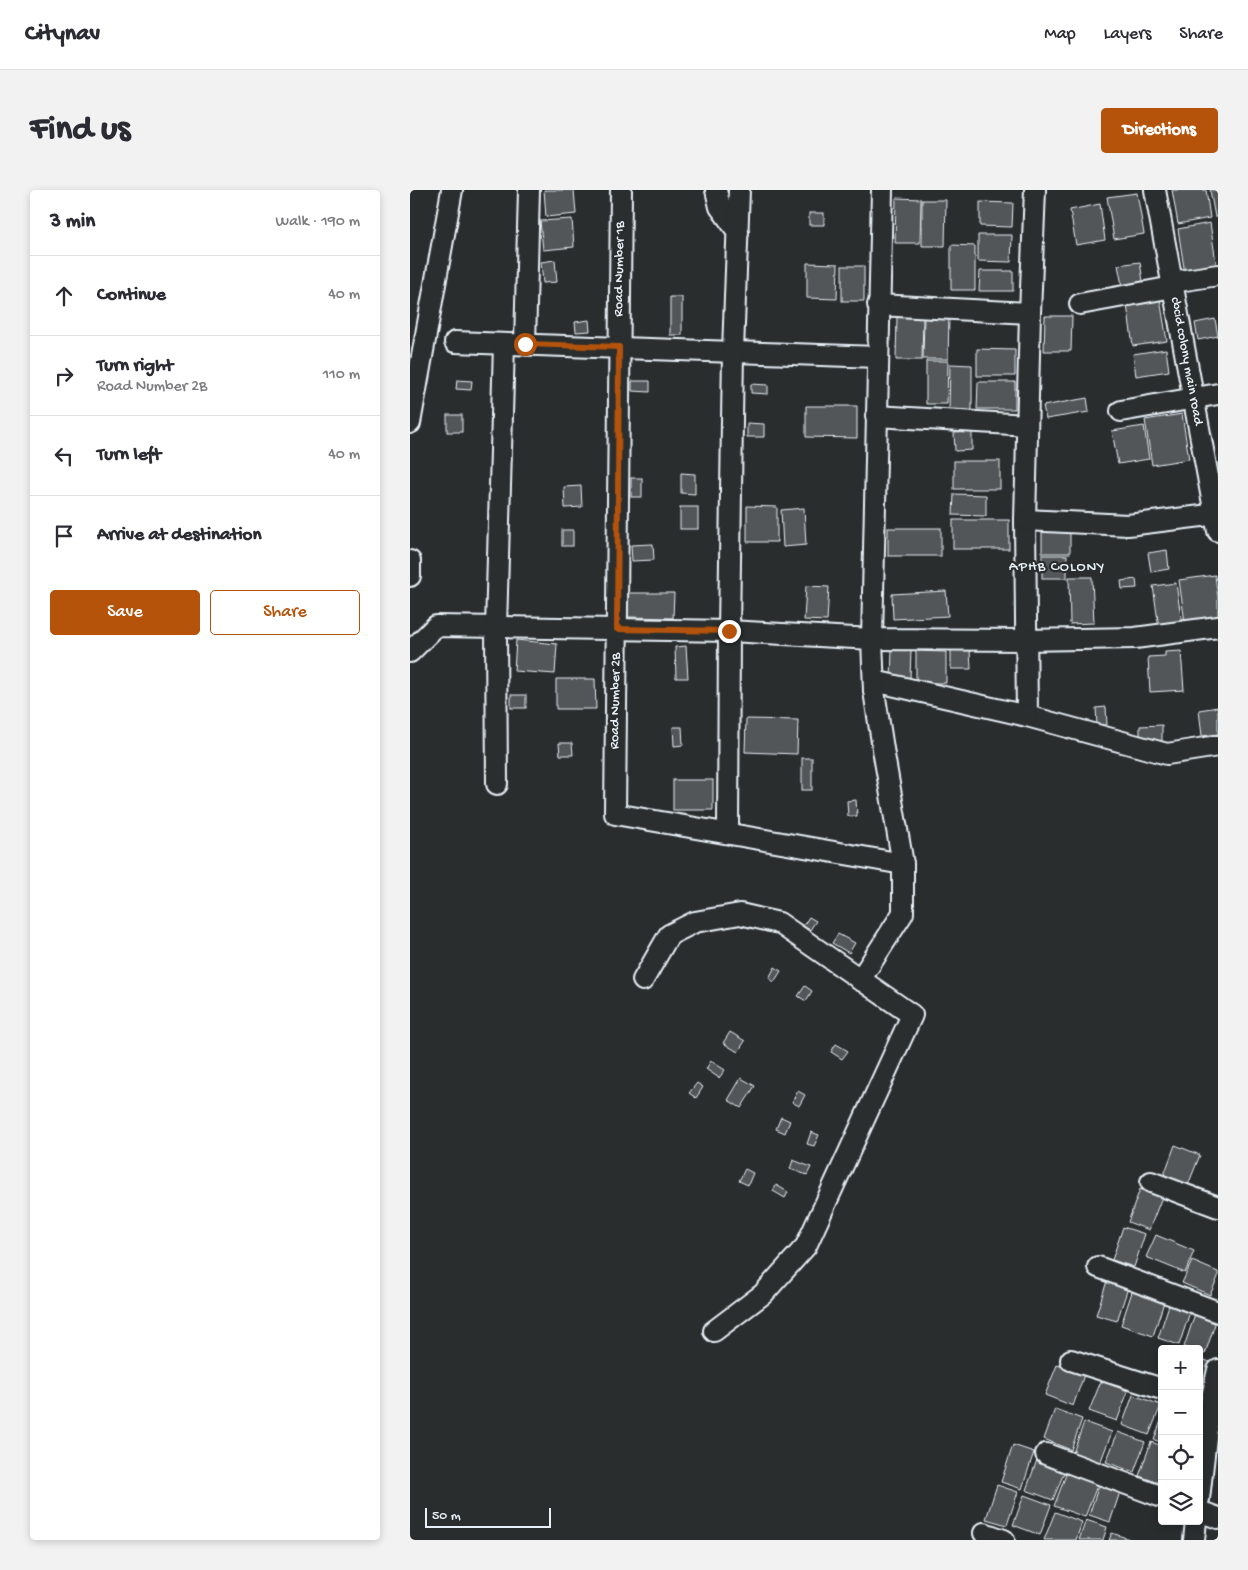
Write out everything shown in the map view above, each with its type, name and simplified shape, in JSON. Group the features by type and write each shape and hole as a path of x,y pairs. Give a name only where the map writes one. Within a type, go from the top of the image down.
{"street":[{"path":"410,423 452,190"},
{"path":"525,344 529,190"},
{"name":"Road Number 1B","path":"619,347 621,190"},
{"path":"716,190 720,207 738,232"},
{"path":"739,190 733,351 728,833 903,864"},
{"path":"860,980 903,912 903,864 884,755 874,682 872,639 882,190"},
{"path":"1027,716 1024,520 1035,190"},
{"name":"cbcid colony main road","path":"1155,190 1217,520"},
{"path":"1080,304 1218,275"},
{"path":"878,305 1030,312"},
{"path":"455,342 878,357"},
{"path":"498,784 496,628 504,344"},
{"name":"Road Number 2B","path":"619,347 615,814 728,833"},
{"path":"1122,411 1218,394"},
{"path":"876,416 1027,425"},
{"path":"1024,520 1128,525 1217,520"},
{"path":"410,561 410,576"},
{"path":"410,652 436,626 729,631 872,639 1025,640 1134,638 1218,627"},
{"path":"874,682 1027,716 1167,754 1218,746"},
{"path":"643,980 669,935 695,922 740,914 779,923 912,1015 806,1246 764,1294 714,1331"},
{"path":"1151,1182 1218,1207"},
{"path":"1098,1267 1218,1312"},
{"path":"1071,1360 1158,1388"},
{"path":"1201,1480 1209,1408 1218,1370"},
{"path":"1046,1454 1158,1496"},
{"path":"1203,1512 1218,1518"},
{"path":"1194,1540 1196,1525"},
{"path":"984,1532 1004,1540"}],"building":[{"path":"544,190 574,190 576,214 546,217"},
{"path":"1172,190 1206,190 1210,218 1178,224"},
{"path":"1210,190 1218,190 1218,217 1215,217"},
{"path":"1137,193 1144,234 1114,239 1107,197"},
{"path":"896,198 921,199 920,243 895,243"},
{"path":"922,200 946,200 945,246 922,246"},
{"path":"980,202 1013,203 1012,227 980,226"},
{"path":"1100,204 1105,240 1076,245 1070,210"},
{"path":"809,213 824,213 824,225 809,225"},
{"path":"572,219 574,247 543,250 540,221"},
{"path":"1210,223 1217,269 1185,274 1178,229"},
{"path":"978,235 1012,235 1011,262 978,261"},
{"path":"951,245 975,246 975,290 951,290"},
{"path":"555,260 557,282 543,283 541,262"},
{"path":"1140,262 1143,281 1122,285 1118,265"},
{"path":"807,263 838,264 837,299 807,298"},
{"path":"842,266 864,266 864,301 842,301"},
{"path":"980,271 1013,271 1013,291 979,291"},
{"path":"670,297 682,297 682,335 670,335"},
{"path":"1160,299 1167,341 1133,346 1127,305"},
{"path":"897,316 923,316 922,360 896,360"},
{"path":"1045,316 1072,316 1071,351 1044,351"},
{"path":"924,317 949,317 948,359 923,359"},
{"path":"1215,319 1218,336 1198,340 1195,323"},
{"path":"589,320 590,331 576,332 575,322"},
{"path":"977,349 1015,350 1015,376 977,376"},
{"path":"1166,349 1169,371 1136,376 1133,354"},
{"path":"926,361 948,361 947,404 926,404"},
{"path":"950,364 972,365 972,412 949,411"},
{"path":"457,380 472,381 471,390 456,389"},
{"path":"632,381 650,381 650,392 632,391"},
{"path":"978,382 1015,382 1015,409 977,409"},
{"path":"751,384 768,385 768,394 751,393"},
{"path":"1087,398 1089,412 1046,419 1043,406"},
{"path":"806,406 857,406 857,438 806,437"},
{"path":"1182,414 1189,459 1152,465 1145,420"},
{"path":"447,415 462,415 462,432 447,432"},
{"path":"747,423 764,424 764,437 747,437"},
{"path":"1144,426 1149,459 1118,464 1112,431"},
{"path":"972,432 972,450 955,451 954,433"},
{"path":"954,461 1000,461 1000,489 954,489"},
{"path":"681,473 695,474 695,494 681,493"},
{"path":"631,478 642,478 642,497 631,497"},
{"path":"581,486 582,507 565,508 564,487"},
{"path":"954,494 986,495 986,516 953,515"},
{"path":"747,506 777,507 777,542 747,542"},
{"path":"680,507 698,507 698,529 680,529"},
{"path":"804,508 806,545 783,547 781,510"},
{"path":"953,520 1009,520 1009,549 953,549"},
{"path":"888,528 941,528 941,556 888,556"},
{"path":"1042,529 1070,529 1070,553 1042,553"},
{"path":"562,530 573,530 573,546 562,546"},
{"path":"653,544 654,560 632,561 631,545"},
{"path":"1167,550 1169,569 1151,572 1148,553"},
{"path":"1042,555 1067,555 1067,578 1042,578"},
{"path":"1215,575 1218,619 1185,623 1179,580"},
{"path":"1069,577 1092,577 1094,623 1070,624"},
{"path":"1136,579 1137,588 1122,589 1121,581"},
{"path":"1176,583 1182,625 1159,628 1153,586"},
{"path":"806,586 829,587 827,621 804,620"},
{"path":"946,591 948,616 893,619 892,594"},
{"path":"628,593 674,593 673,618 628,617"},
{"path":"516,640 557,644 555,674 514,671"},
{"path":"686,646 688,678 676,678 675,647"},
{"path":"892,649 911,649 910,680 891,680"},
{"path":"970,649 971,669 951,669 951,650"},
{"path":"916,651 946,652 946,683 916,683"},
{"path":"1181,651 1184,690 1150,692 1148,657 1165,656 1165,652"},
{"path":"556,679 595,679 596,709 556,709"},
{"path":"511,695 526,695 526,708 511,708"},
{"path":"1106,707 1107,725 1097,725 1096,708"},
{"path":"1218,707 1218,734 1202,736 1199,710"},
{"path":"746,719 798,720 797,754 745,752"},
{"path":"1162,725 1162,741 1140,742 1140,726"},
{"path":"673,727 682,727 683,745 674,746"},
{"path":"559,743 572,743 573,755 560,755"},
{"path":"802,758 812,758 812,790 802,790"},
{"path":"673,780 713,780 713,810 673,810"},
{"path":"856,800 857,816 848,816 847,801"},
{"path":"809,917 816,921 810,930 803,926"},
{"path":"838,934 855,943 849,953 832,943"},
{"path":"775,967 781,971 774,982 769,978"},
{"path":"805,986 812,991 806,1001 798,996"},
{"path":"730,1032 745,1041 738,1052 723,1043"},
{"path":"836,1044 848,1051 842,1059 831,1052"},
{"path":"711,1061 725,1070 719,1078 706,1069"},
{"path":"741,1078 755,1086 741,1108 728,1100"},
{"path":"697,1083 703,1087 696,1098 689,1093"},
{"path":"798,1091 805,1095 799,1106 792,1102"},
{"path":"781,1117 790,1121 785,1133 776,1129"},
{"path":"811,1132 819,1135 814,1146 807,1144"},
{"path":"1175,1145 1200,1155 1188,1185 1164,1175"},
{"path":"793,1160 811,1167 807,1175 790,1169"},
{"path":"745,1169 753,1173 748,1185 739,1181"},
{"path":"776,1185 788,1192 785,1198 773,1191"},
{"path":"1140,1189 1162,1197 1149,1230 1128,1222"},
{"path":"1123,1227 1145,1234 1134,1267 1112,1260"},
{"path":"1156,1235 1194,1251 1185,1273 1146,1257"},
{"path":"1192,1261 1218,1272 1218,1277 1210,1295 1182,1283"},
{"path":"1107,1281 1128,1288 1117,1321 1096,1315"},
{"path":"1133,1289 1165,1299 1153,1336 1121,1325"},
{"path":"1169,1305 1190,1312 1179,1345 1158,1338"},
{"path":"1195,1314 1216,1321 1205,1354 1203,1353 1203,1345 1185,1345"},
{"path":"1203,1359 1210,1362 1203,1386"},
{"path":"1057,1365 1084,1375 1073,1406 1045,1395"},
{"path":"1101,1381 1128,1391 1117,1421 1089,1411"},
{"path":"1133,1395 1158,1404 1158,1412 1149,1435 1122,1425"},
{"path":"1055,1409 1082,1419 1071,1450 1044,1439"},
{"path":"1084,1422 1112,1432 1100,1463 1073,1453"},
{"path":"1158,1429 1158,1441 1154,1440"},
{"path":"1118,1432 1145,1442 1134,1472 1106,1462"},
{"path":"1151,1442 1158,1445 1158,1483 1139,1476"},
{"path":"1013,1445 1034,1452 1022,1489 1001,1482"},
{"path":"1037,1460 1065,1470 1053,1500 1026,1490"},
{"path":"1067,1472 1098,1483 1085,1517 1054,1506"},
{"path":"1100,1482 1121,1489 1110,1522 1089,1515"},
{"path":"997,1485 1018,1492 1007,1525 986,1519"},
{"path":"1024,1495 1051,1505 1040,1535 1013,1525"},
{"path":"1055,1512 1082,1522 1076,1540 1044,1540"},
{"path":"1086,1520 1107,1527 1103,1540 1079,1540"},
{"path":"1112,1533 1132,1540 1109,1540"}],"district":[{"name":"APHB COLONY","path":"1057,567"}],"route":[{"path":"525,344 619,347 617,629 729,631"}]}
